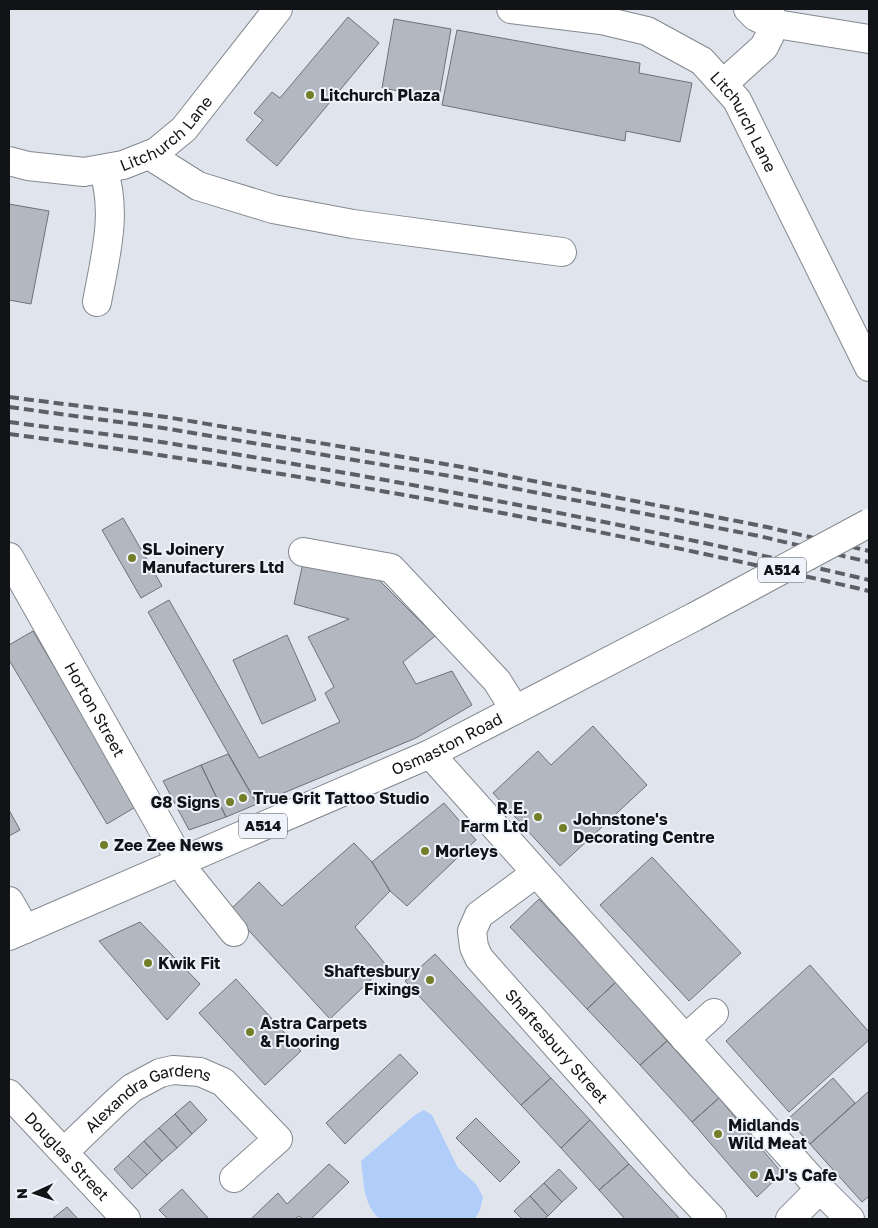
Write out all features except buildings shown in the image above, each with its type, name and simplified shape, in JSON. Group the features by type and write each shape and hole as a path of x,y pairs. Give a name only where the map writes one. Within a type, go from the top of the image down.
{"street":[{"name":"Litchurch Lane","path":"9,161 28,166 84,172 123,165 156,152 184,129 278,9"},
{"name":"Litchurch Lane","path":"511,9 602,20 647,30 702,61 737,100 869,367"},
{"path":"748,9 756,17 770,16 869,39"},
{"path":"723,84 764,48 770,35 770,16"},
{"path":"149,154 198,186 273,210 353,224 562,252"},
{"path":"97,302 109,232 110,212 108,182 103,169"},
{"name":"Osmaston Road","path":"17,933 430,754 869,523"},
{"path":"303,552 391,568 497,681 515,710"},
{"name":"Horton Street","path":"9,557 189,876 234,932"},
{"path":"430,754 820,1189 850,1219"},
{"name":"Shaftesbury Street","path":"536,873 479,915 472,931 474,947 480,958 712,1219"},
{"path":"9,901 17,933"},
{"path":"685,1039 714,1013"},
{"name":"Alexandra Gardens","path":"64,1152 116,1102 147,1079 173,1070 200,1072 223,1082 278,1139 234,1178"},
{"name":"Douglas Street","path":"9,1094 126,1219"},
{"path":"790,1219 820,1189"}],"shaded area":[{"path":"424,1110 432,1115 458,1168 476,1184 483,1197 480,1210 475,1219 380,1219 370,1207 365,1193 361,1161 415,1115"}],"railway":[{"path":"9,397 166,417 462,467 767,527 869,551"},
{"path":"9,407 163,428 456,477 759,536 869,562"},
{"path":"9,422 123,436 428,488 605,522 869,580"},
{"path":"9,434 226,465 441,502 655,544 869,591"}],"place":[{"name":"Litchurch Plaza","path":"310,95"},
{"name":"SL Joinery Manufacturers Ltd","path":"132,558"},
{"name":"True Grit Tattoo Studio","path":"243,798"},
{"name":"G8 Signs","path":"230,802"},
{"name":"R.E. Farm Ltd","path":"538,817"},
{"name":"Johnstone's Decorating Centre","path":"563,828"},
{"name":"Zee Zee News","path":"104,845"},
{"name":"Morleys","path":"425,851"},
{"name":"Kwik Fit","path":"148,963"},
{"name":"Shaftesbury Fixings","path":"430,980"},
{"name":"Astra Carpets & Flooring","path":"250,1032"},
{"name":"Midlands Wild Meat","path":"718,1134"},
{"name":"AJ's Cafe","path":"754,1175"}]}
